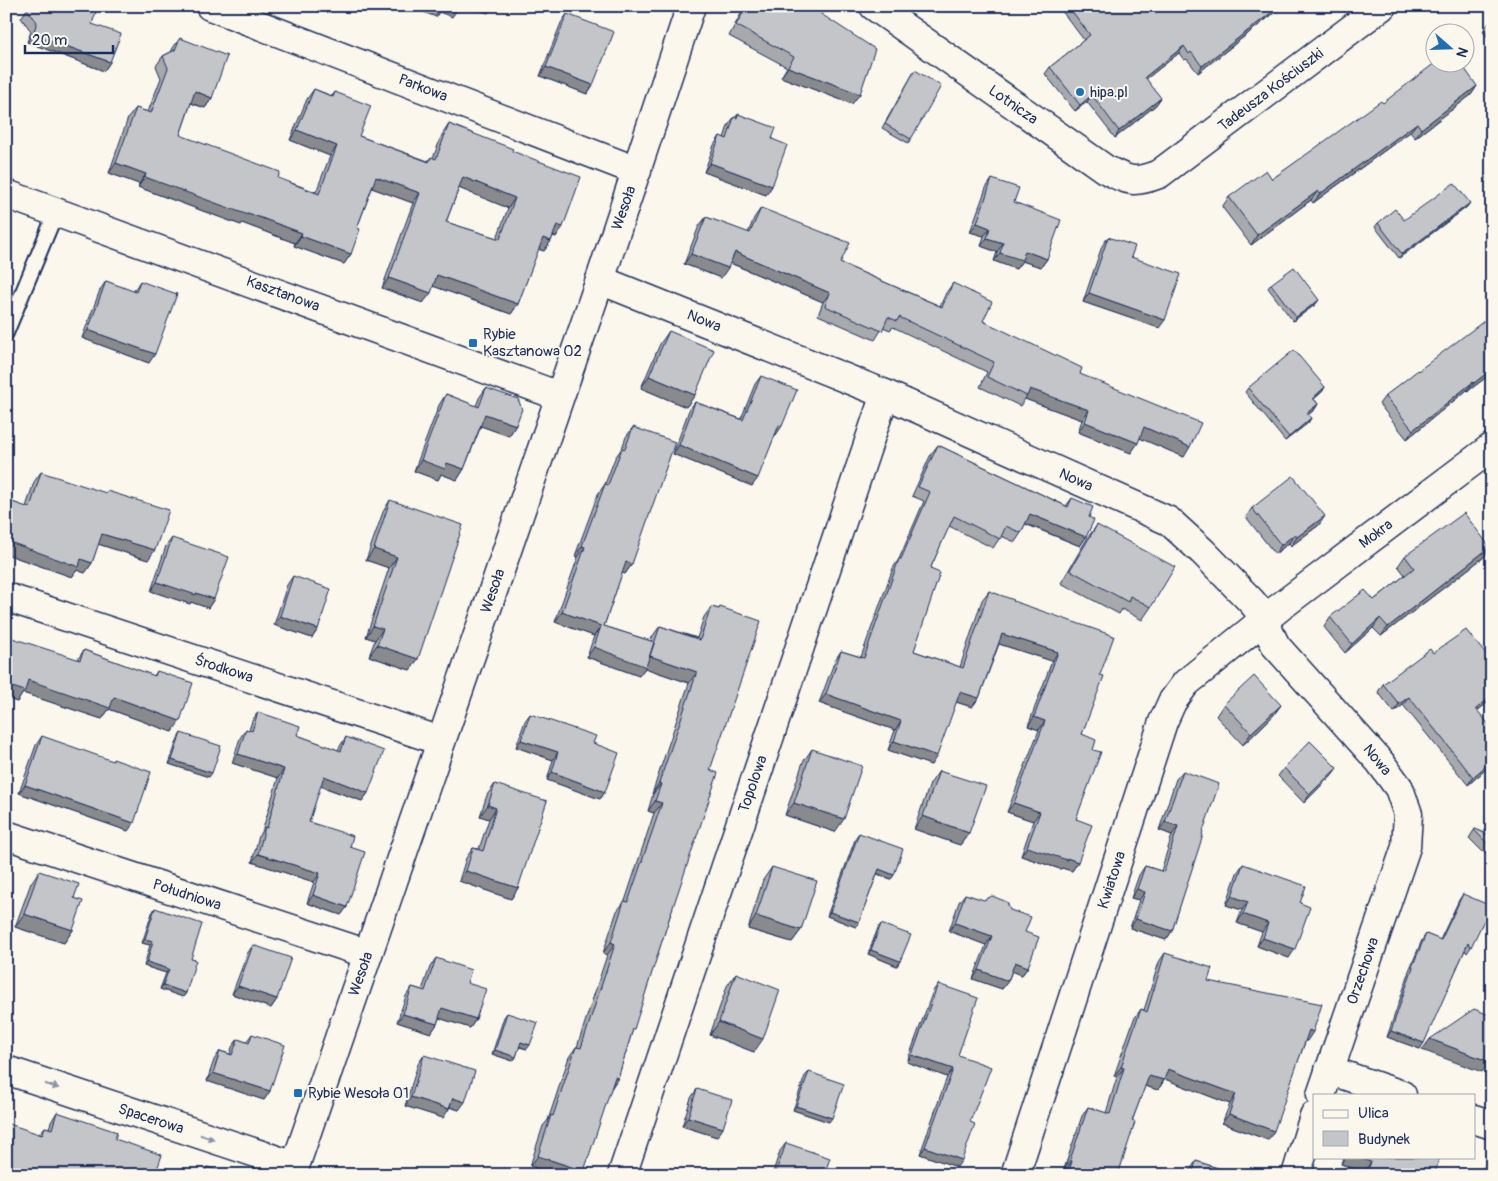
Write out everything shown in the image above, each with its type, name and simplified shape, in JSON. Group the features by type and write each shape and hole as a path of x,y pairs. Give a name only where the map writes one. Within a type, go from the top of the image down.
{"street":[{"name":"Parkowa","path":"210,6 637,171"},
{"name":"Wesoła","path":"293,1171 600,280 691,6"},
{"name":"Lotnicza","path":"874,6 1105,169 1129,181 1144,180 1159,174"},
{"name":"Tadeusza Kościuszki","path":"1159,174 1382,6"},
{"name":"Kasztanowa","path":"6,194 559,396"},
{"name":"Nowa","path":"600,280 885,394 1169,522 1203,552 1251,601 1257,608 1276,646 1380,762 1399,788 1408,814 1406,848"},
{"name":"Topolowa","path":"622,1175 885,394"},
{"name":"Mokra","path":"1262,621 1491,448"},
{"name":"Środkowa","path":"6,597 442,741"},
{"name":"Kwiatowa","path":"1015,1175 1163,722 1172,702 1186,683 1262,621"},
{"name":"Południowa","path":"6,835 368,954"},
{"name":"Orzechowa","path":"1325,1082 1406,848"},
{"name":"Spacerowa","path":"6,1070 293,1171"},
{"path":"1325,1082 1396,1094"},
{"path":"1296,1175 1313,1119"},
{"path":"1476,1120 1492,1125"}],"lane":[{"path":"6,333 56,212"}],"building":[{"path":"39,6 98,6 92,24 121,34 110,62 33,34 37,22 27,9"},
{"path":"431,6 442,6 441,10"},
{"path":"446,6 458,6 457,10"},
{"path":"747,6 814,6 822,11 821,14 875,49 860,94 788,67 794,57 736,25"},
{"path":"1068,6 1280,6 1202,66 1191,52 1189,54 1184,46 1145,77 1161,98 1119,131 1092,95 1080,105 1050,67 1090,35"},
{"path":"567,14 614,32 593,85 546,67"},
{"path":"1492,21 1492,29 1488,24"},
{"path":"180,38 227,56 212,98 195,91 180,135 280,172 278,178 319,194 337,146 297,130 314,89 333,97 335,92 371,106 359,136 429,162 431,157 436,159 449,124 513,149 512,151 581,177 563,227 557,225 551,241 543,238 518,304 437,275 431,293 389,278 420,193 376,177 357,228 360,229 351,254 301,236 302,233 145,177 146,174 116,163 136,108 151,113 168,68 163,56 175,50","holes":["463,177 515,198 500,239 446,222"]},
{"path":"915,70 941,86 911,139 885,124"},
{"path":"1426,70 1426,72 1467,72 1477,86 1421,129 1417,123 1320,194 1318,191 1257,235 1229,197 1266,170 1272,179 1381,101 1383,103"},
{"path":"738,114 776,128 772,139 787,145 772,186 710,163 720,136 727,139 734,117 737,118"},
{"path":"992,179 1019,188 1014,202 1061,220 1047,259 1025,251 1022,260 1000,253 1003,243 987,238 990,228 977,223"},
{"path":"1454,183 1470,203 1402,254 1378,223 1395,209 1404,220"},
{"path":"761,208 850,243 840,263 942,307 953,283 992,302 983,321 1082,368 1080,374 1201,423 1190,447 1144,427 1138,443 1085,422 1089,410 1030,389 1027,396 987,377 994,362 899,317 897,321 888,317 882,331 825,306 830,293 735,252 728,268 691,254 706,217 750,233"},
{"path":"1108,237 1135,246 1131,257 1181,274 1165,320 1089,293"},
{"path":"1294,267 1319,300 1296,317 1271,284"},
{"path":"106,281 136,292 140,281 177,294 155,354 88,330"},
{"path":"1484,321 1492,331 1492,369 1413,430 1385,396"},
{"path":"669,331 714,350 695,395 649,376"},
{"path":"1294,350 1325,387 1313,398 1318,404 1307,413 1311,418 1289,437 1248,388"},
{"path":"761,376 797,390 782,426 779,425 758,478 679,445 695,402 743,420"},
{"path":"486,388 518,399 522,409 516,425 485,414 464,469 447,463 445,469 421,460 446,394 479,407"},
{"path":"633,427 675,442 632,564 626,562 604,626 654,642 646,667 594,647 601,626 562,612 585,547 582,546 605,484 608,485 622,448 625,449"},
{"path":"938,445 1068,507 1072,498 1093,507 1089,517 1094,520 1086,537 1030,514 1021,533 1006,526 1000,539 954,516 930,569 940,573 914,651 963,668 989,591 1114,636 1100,675 1104,676 1082,734 1096,740 1093,750 1101,752 1076,819 1092,825 1078,862 1027,847 1040,812 1014,803 1045,721 1034,717 1058,652 1002,634 979,698 960,692 937,756 894,741 901,721 826,694 841,651 864,658 899,559 901,559 930,492 918,487"},
{"path":"41,472 106,493 107,491 169,510 155,550 102,534 92,563 81,559 79,567 7,541 6,543 6,500 30,508"},
{"path":"1293,476 1325,516 1297,537 1295,534 1281,545 1252,508"},
{"path":"390,500 463,525 418,659 377,645 383,629 373,626 397,557 374,549"},
{"path":"1464,513 1490,547 1388,627 1380,618 1352,644 1330,617 1365,590 1374,600 1414,568 1405,556"},
{"path":"1097,525 1175,567 1151,607 1130,596 1128,602 1070,570"},
{"path":"172,538 229,557 214,599 157,582"},
{"path":"293,576 331,589 318,629 280,616"},
{"path":"711,607 719,609 720,607 761,621 710,770 718,773 618,1078 615,1077 584,1171 538,1156 576,1047 581,1048 615,944 611,942 624,901 628,902 662,803 655,801 661,784 659,783 697,672 650,656 660,626 700,640"},
{"path":"1466,630 1492,662 1492,696 1476,709 1492,728 1492,761 1473,777 1409,697 1399,704 1383,684 1430,649 1433,653"},
{"path":"6,636 80,660 84,650 155,676 157,671 193,683 180,721 114,697 110,708 28,680 25,691 6,685"},
{"path":"1254,676 1281,705 1251,733 1224,704"},
{"path":"258,712 300,726 297,735 341,751 346,737 384,751 368,793 324,776 309,822 353,836 350,847 365,852 347,907 313,895 320,873 258,854 284,769 238,754 246,729 252,731"},
{"path":"530,714 596,736 593,743 619,753 605,792 552,772 558,752 521,740"},
{"path":"181,733 221,746 212,773 172,760"},
{"path":"42,736 151,772 134,823 25,785"},
{"path":"1310,741 1337,768 1310,794 1284,768"},
{"path":"812,749 862,766 844,819 794,803"},
{"path":"939,771 986,786 969,833 923,816"},
{"path":"1183,771 1219,784 1172,931 1136,919 1145,892 1137,889 1145,866 1164,872 1178,826 1165,822"},
{"path":"495,784 547,801 518,888 466,871 473,848 483,851 496,808 488,805"},
{"path":"1474,830 1492,836 1492,848"},
{"path":"859,833 903,849 894,875 879,869 859,922 830,912"},
{"path":"1243,864 1306,886 1300,903 1310,907 1295,949 1263,938 1268,923 1243,914 1248,902 1232,896"},
{"path":"772,867 817,881 801,930 756,916"},
{"path":"39,871 79,884 74,898 83,901 73,930 24,914"},
{"path":"965,894 984,900 992,896 1007,902 1010,910 1031,917 1025,932 1039,937 1028,967 1015,962 1008,981 979,970 992,936 955,923"},
{"path":"1463,894 1491,906 1471,947 1468,943 1424,1043 1391,1031 1412,967 1426,934 1441,940"},
{"path":"155,908 202,924 191,959 196,960 186,993 163,985 169,969 147,962 153,941 145,939"},
{"path":"881,924 911,935 900,961 871,950"},
{"path":"253,945 291,958 277,999 238,986"},
{"path":"1165,953 1212,968 1208,981 1322,1004 1313,1032 1309,1030 1274,1131 1229,1114 1236,1094 1168,1069 1164,1080 1149,1076 1132,1121 1135,1122 1118,1175 1068,1175 1072,1161 1070,1160 1088,1107 1110,1114 1124,1068 1121,1067 1134,1028 1141,1009 1147,1012"},
{"path":"436,958 471,970 467,983 486,989 476,1019 442,1008 437,1024 403,1014 412,987 425,991"},
{"path":"736,973 780,990 763,1039 719,1022"},
{"path":"938,984 978,998 958,1055 991,1067 970,1122 975,1124 962,1160 925,1147 953,1069 912,1055"},
{"path":"1474,1009 1492,1016 1492,1057 1490,1062 1430,1039"},
{"path":"507,1013 538,1023 530,1045 521,1042 516,1057 495,1050"},
{"path":"252,1034 285,1045 270,1091 213,1073 220,1051 232,1055 238,1039 249,1043"},
{"path":"424,1055 475,1071 465,1102 453,1098 449,1109 411,1097"},
{"path":"809,1072 844,1084 832,1118 796,1106"},
{"path":"697,1089 732,1100 723,1128 688,1117"},
{"path":"57,1112 117,1132 115,1139 162,1155 155,1175 6,1175 6,1123 42,1135 45,1127 52,1129"},
{"path":"786,1143 830,1158 824,1175 775,1175"},
{"path":"1360,1158 1440,1158 1434,1175 1366,1175 1371,1162"},
{"path":"1489,1159 1492,1160 1492,1175 1483,1175"},
{"path":"1196,1161 1239,1175 1192,1175"},
{"path":"207,1167 232,1175 204,1175"}],"place":[{"name":"hipa.pl","path":"1080,92"},
{"name":"Rybie Kasztanowa 02","path":"473,343"},
{"name":"Rybie Wesoła 01","path":"298,1093"}]}
